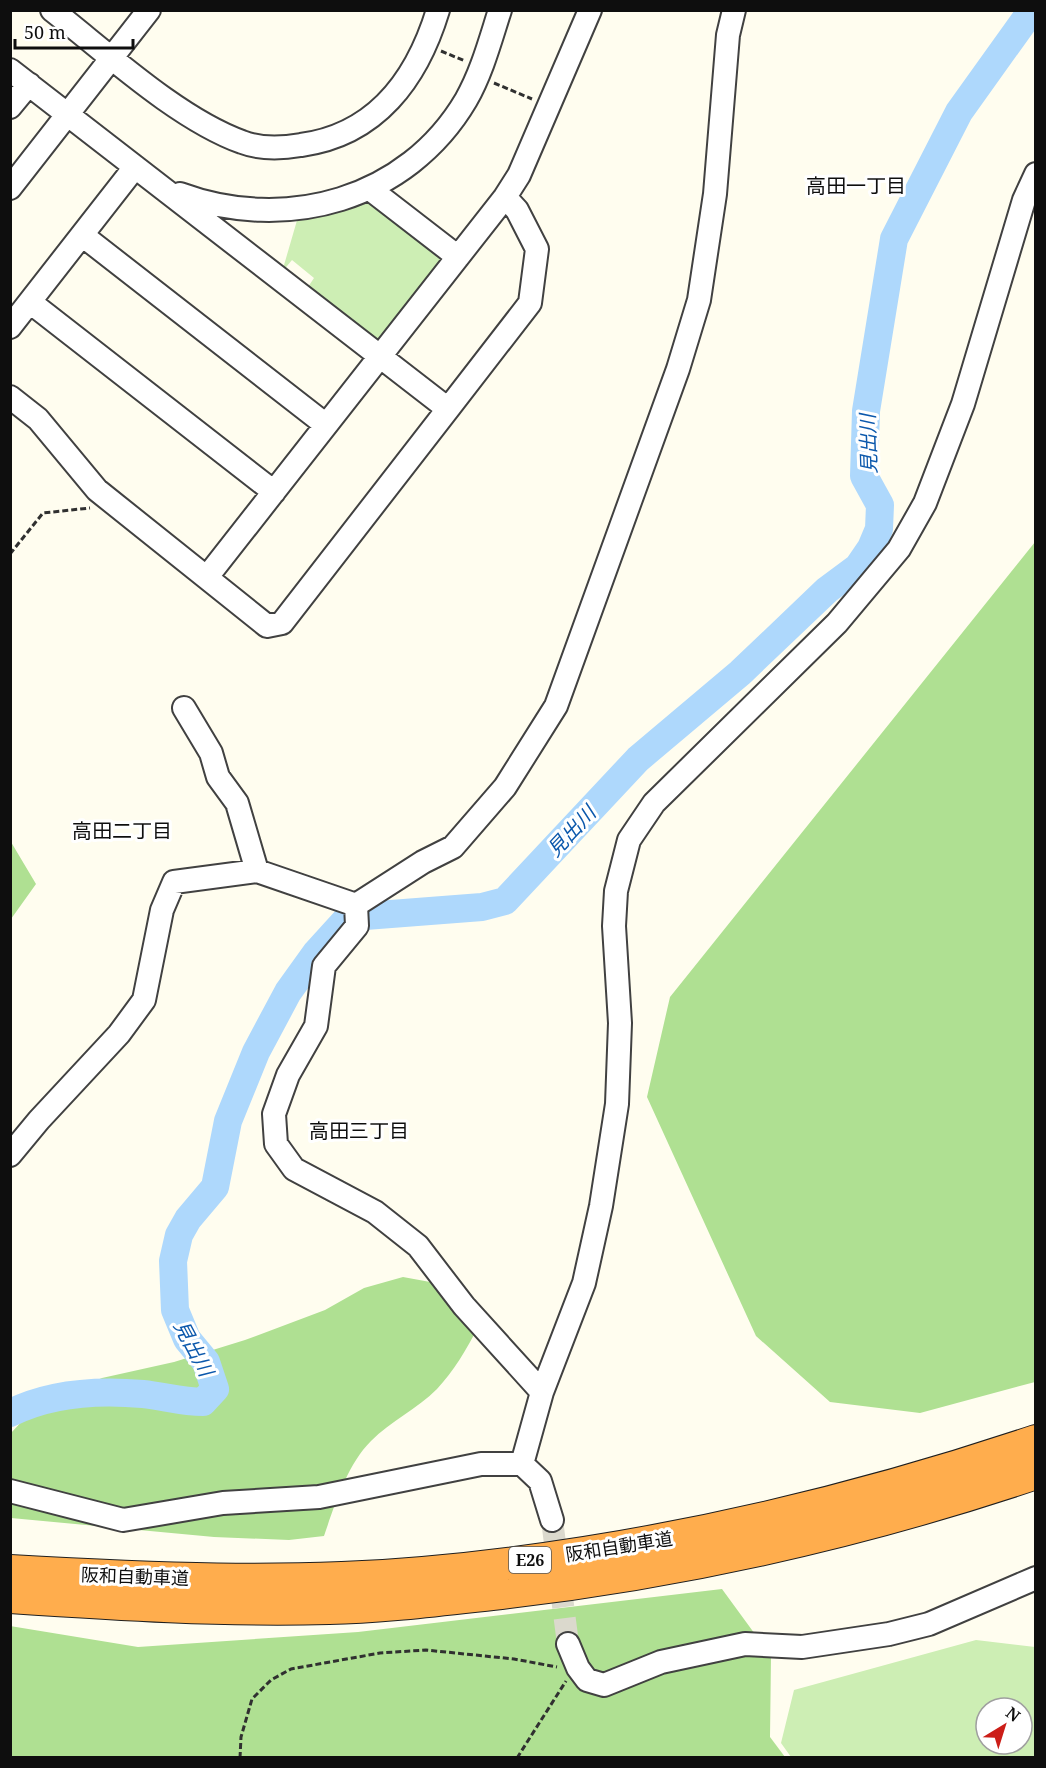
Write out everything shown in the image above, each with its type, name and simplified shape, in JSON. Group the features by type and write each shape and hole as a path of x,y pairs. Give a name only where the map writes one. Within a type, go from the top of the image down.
{"highway":[{"name":"阪和自動車道","path":"10,1570 117,1577 328,1578 423,1573 551,1558 716,1530 818,1506 946,1471 1035,1441"},
{"name":"阪和自動車道","path":"10,1597 121,1605 331,1608 440,1600 572,1585 727,1558 846,1530 949,1503 1035,1473"}],"street":[{"path":"52,10 195,120 244,143 284,148 321,142 356,128 386,105 412,73 426,44 438,10"},
{"path":"10,188 149,10"},
{"path":"161,187 203,202 251,211 285,211 322,205 370,189 405,169 447,127 480,72 500,10"},
{"path":"207,578 505,197 519,175 591,10"},
{"path":"542,1392 464,1306 418,1246 375,1212 294,1169 284,1159 276,1144 274,1114 288,1075 316,1026 324,966 357,916 423,862 453,847 506,787 556,706 671,388 699,300 715,194 728,35 734,10"},
{"path":"10,69 448,409"},
{"path":"10,107 28,84"},
{"path":"10,327 135,167"},
{"path":"522,1464 542,1392 584,1283 601,1206 617,1104 620,1023 614,926 615,891 629,840 654,803 837,623 899,549 925,503 963,404 1024,200 1035,174"},
{"path":"370,189 458,257"},
{"path":"10,397 38,419 97,490 267,626 282,623 530,303 537,249 517,210 505,197"},
{"path":"82,234 326,425"},
{"path":"30,302 274,492"},
{"path":"184,708 211,753 218,777 237,803 257,871"},
{"path":"10,1155 39,1120 119,1034 144,1000 162,910 174,882 257,871 357,916"},
{"path":"10,1491 123,1520 223,1503 320,1497 481,1464 522,1464 540,1481 552,1520"},
{"path":"568,1644 572,1668 588,1680 604,1685 661,1662 745,1644 802,1647 889,1634 929,1624 1035,1578"}],"path":[{"path":"426,44 549,107"},
{"path":"10,554 42,513 115,504"},
{"path":"240,1758 241,1737 252,1699 271,1680 291,1669 380,1653 426,1650 514,1659 572,1668 517,1758"}],"green space":[{"path":"362,199 373,202 441,254 443,262 382,340 371,340 306,290 314,278 292,260 282,272 298,217"},
{"path":"1035,542 1035,1382 920,1413 830,1402 756,1336 647,1097 670,997"},
{"path":"11,842 36,884 11,919"},
{"path":"403,1277 441,1284 478,1327 459,1360 437,1389 371,1441 355,1461 348,1473 324,1536 289,1540 214,1537 11,1518 11,1433 37,1405 102,1378 174,1362 245,1340 325,1310 364,1288"},
{"path":"722,1589 771,1656 770,1737 785,1757 11,1757 10,1626 138,1647 358,1632"},
{"path":"976,1640 1035,1647 1035,1757 791,1757 781,1743 794,1690"}],"waterway":[{"name":"見出川","path":"10,1413 25,1406 58,1397 109,1392 203,1402 215,1389 206,1362 187,1339 175,1310 173,1261 179,1235 188,1219 215,1187 228,1121 256,1052 288,992 316,953 346,920 365,916 482,907 505,901 638,759 740,673 827,590 858,567 871,548 879,529 880,505 864,476 866,411 894,239 959,112 1032,10"}],"tunnel":[{"path":"552,1520 568,1644"}],"district":[{"name":"高田一丁目","path":"856,185"},
{"name":"高田二丁目","path":"122,830"},
{"name":"高田三丁目","path":"359,1130"}]}
